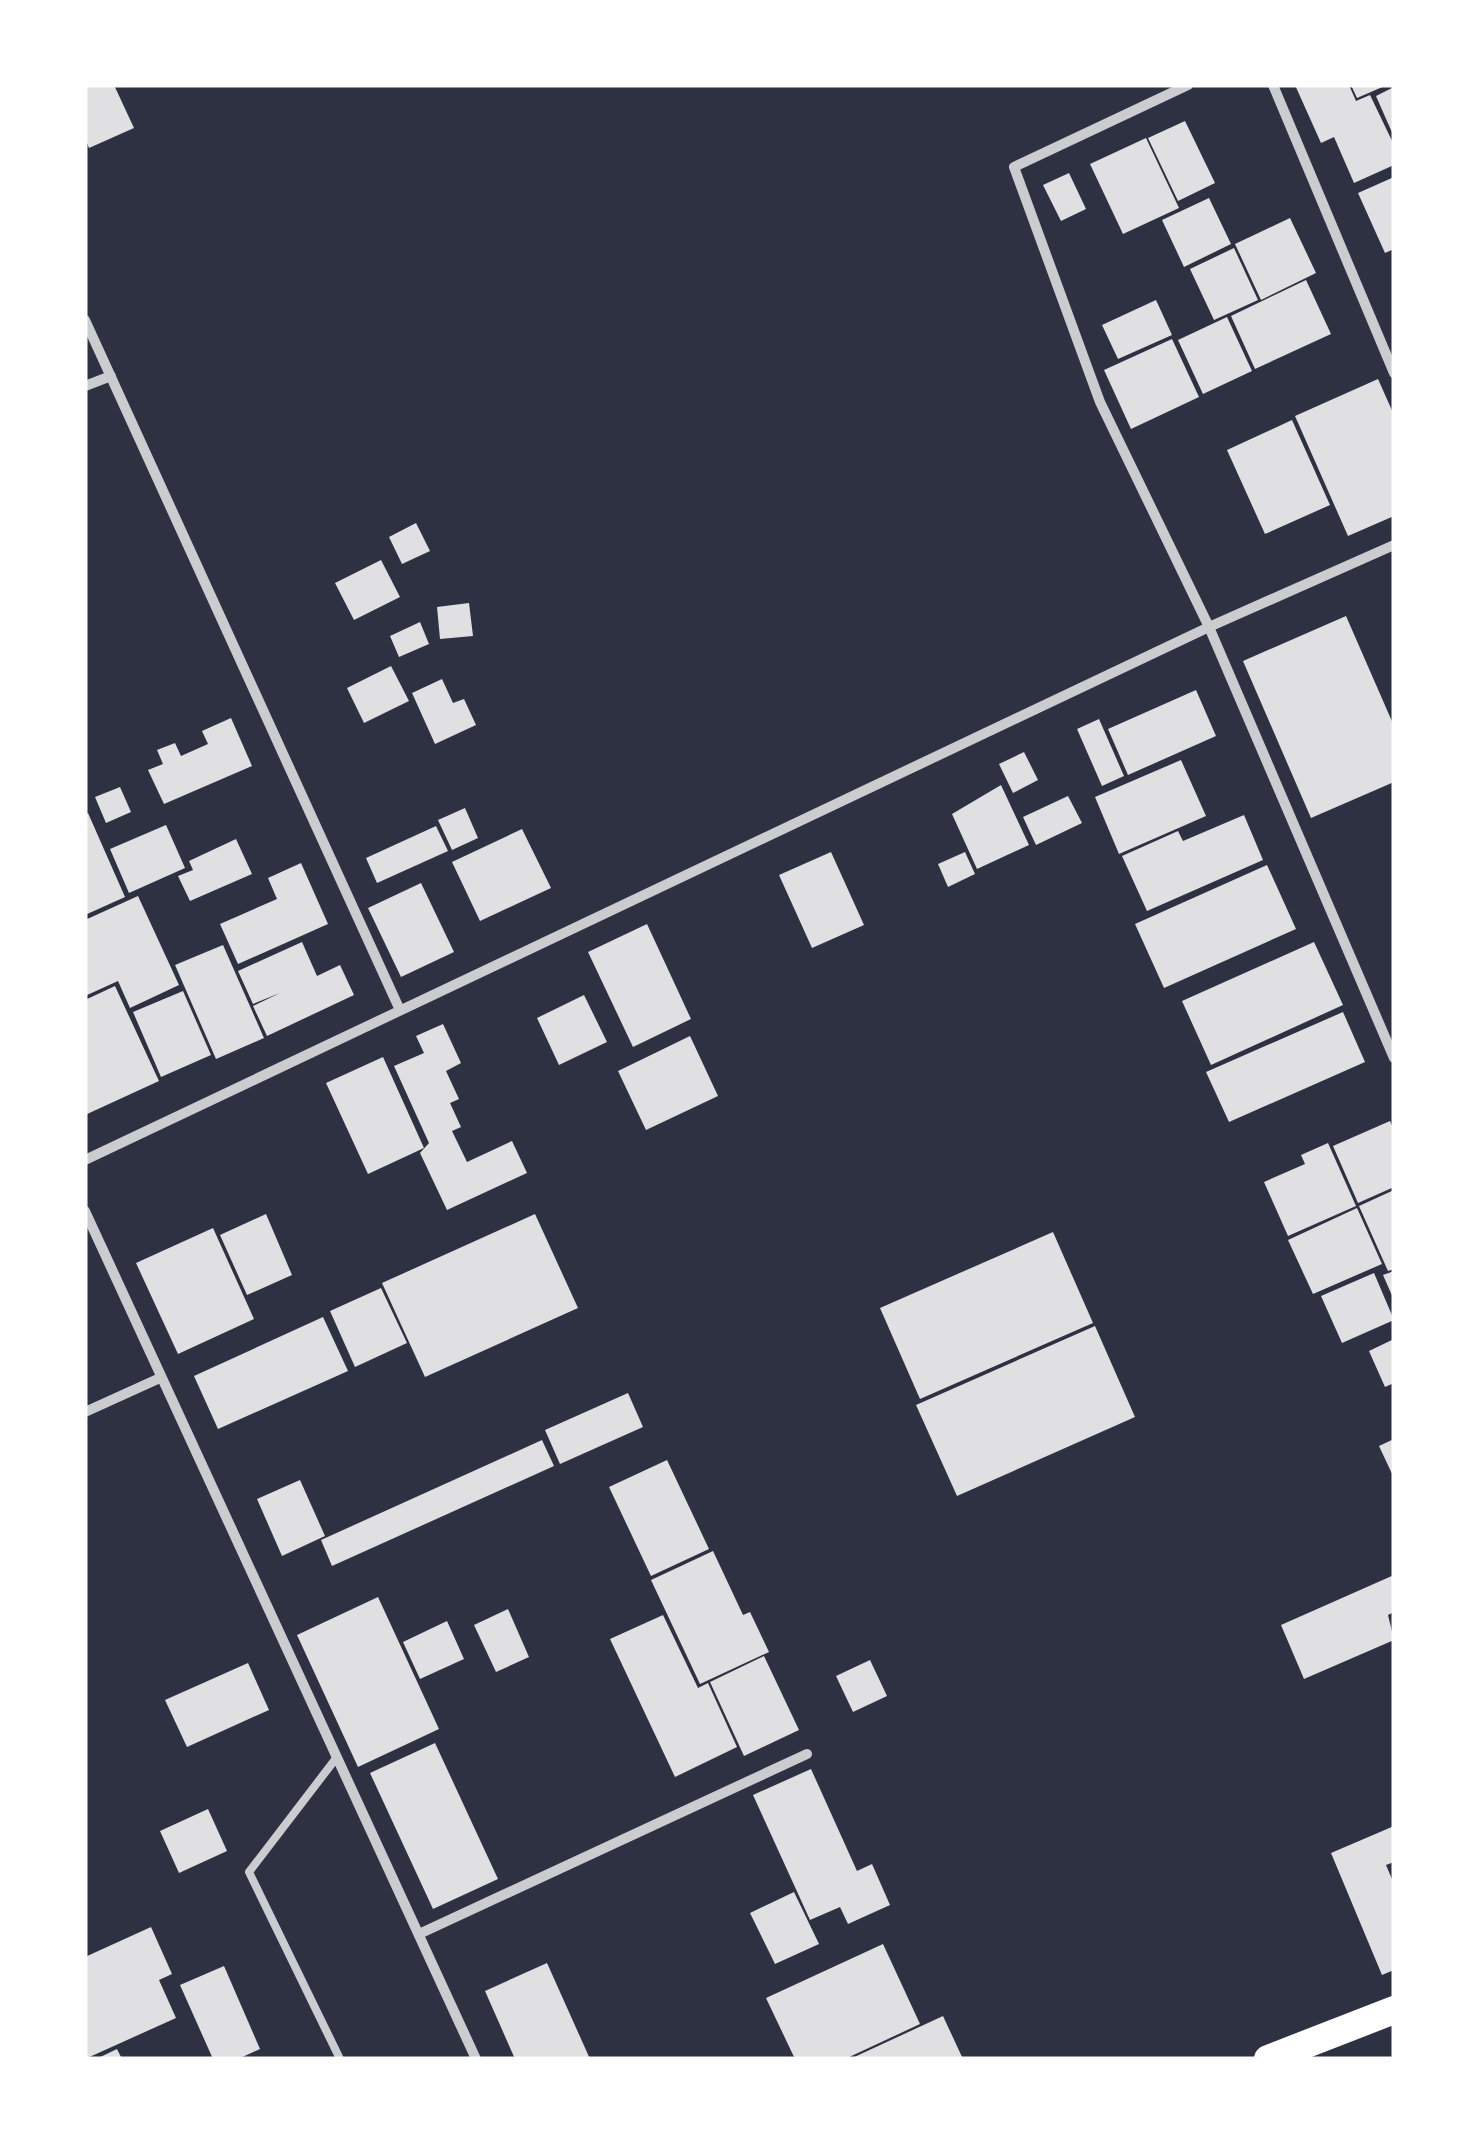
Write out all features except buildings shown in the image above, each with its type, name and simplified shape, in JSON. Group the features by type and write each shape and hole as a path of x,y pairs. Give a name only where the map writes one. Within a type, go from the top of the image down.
{"highway":[{"path":"1268,2059 1394,2010"}],"street":[{"path":"1188,85 1014,167 1100,402 1208,626 1394,1058"},
{"path":"1274,85 1394,373"},
{"path":"85,320 399,1008"},
{"path":"85,386 111,376"},
{"path":"85,1160 1208,626 1394,545"},
{"path":"85,1211 476,2059"},
{"path":"85,1412 160,1378"},
{"path":"419,1934 806,1754"}],"lane":[{"path":"337,1757 249,1872 340,2059"}]}
